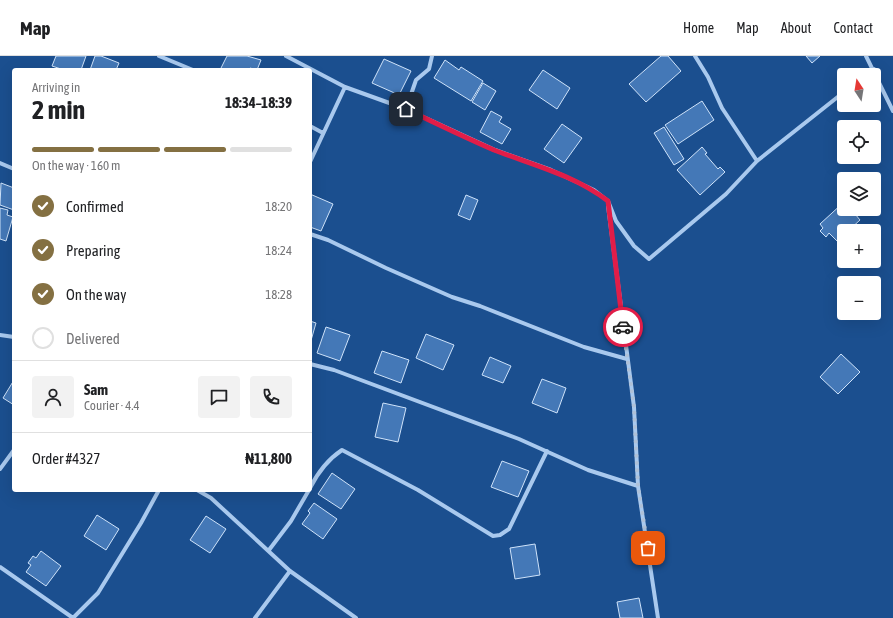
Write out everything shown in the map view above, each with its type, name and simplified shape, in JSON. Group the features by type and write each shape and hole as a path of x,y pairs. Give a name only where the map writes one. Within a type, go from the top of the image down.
{"street":[{"path":"159,56 188,68"},
{"path":"286,56 309,68"},
{"path":"406,109 416,80 429,69 432,56"},
{"path":"695,56 708,77 722,108 757,161"},
{"path":"866,56 873,68"},
{"path":"312,70 345,87 406,109 495,150 551,170 594,190 608,201 616,221 634,246 649,259 726,194 757,161 837,98"},
{"path":"881,84 893,111"},
{"path":"312,158 345,87"},
{"path":"312,127 323,133"},
{"path":"0,163 12,168"},
{"path":"608,201 634,407 638,486 658,618"},
{"path":"312,235 328,240 386,268 452,297 480,306 584,347 627,359"},
{"path":"0,335 12,338"},
{"path":"312,364 334,370 519,439 588,470 638,486"},
{"path":"312,485 318,472 330,457 342,450 418,490 492,536 500,535 509,529 547,451"},
{"path":"0,469 12,453"},
{"path":"0,567 73,618 98,593 142,523 158,492"},
{"path":"201,492 212,498 290,570 356,618"},
{"path":"269,550 291,521 308,492"},
{"path":"255,618 290,570"}],"building":[{"path":"56,56 86,56 82,68 58,68 52,66"},
{"path":"95,56 101,56 119,63 117,68 91,68"},
{"path":"227,56 247,56 261,60 258,68 221,68"},
{"path":"661,56 668,56 681,71 646,102 629,84"},
{"path":"806,56 820,56 812,63"},
{"path":"384,59 411,71 399,95 372,83"},
{"path":"445,60 459,70 461,67 483,81 471,101 434,78"},
{"path":"543,70 570,88 557,109 529,90"},
{"path":"483,83 496,91 485,110 472,102"},
{"path":"702,101 714,120 678,144 665,125"},
{"path":"491,111 502,117 499,122 511,129 502,144 480,132"},
{"path":"562,124 582,138 564,163 544,149"},
{"path":"664,127 684,159 674,165 654,133"},
{"path":"702,147 707,153 705,154 718,169 720,167 725,172 700,195 677,170"},
{"path":"1,183 12,187 12,209 0,205"},
{"path":"312,195 333,204 321,231 312,228"},
{"path":"466,195 478,200 470,220 458,215"},
{"path":"0,208 8,210 7,215 12,217 12,220 6,241 0,239"},
{"path":"837,208 837,216 857,216 860,220 856,224 837,224 837,241 829,233 826,237 820,231 823,228 820,224"},
{"path":"312,322 316,323 312,337"},
{"path":"326,327 350,335 340,361 317,353"},
{"path":"426,334 454,345 443,370 416,358"},
{"path":"382,351 409,360 401,383 374,373"},
{"path":"841,354 860,372 838,394 820,377"},
{"path":"490,357 511,366 503,383 482,375"},
{"path":"542,379 566,388 557,413 532,403"},
{"path":"12,383 12,404 3,398"},
{"path":"383,403 406,408 398,442 375,437"},
{"path":"502,461 529,471 518,497 491,487"},
{"path":"332,473 355,489 341,509 318,494"},
{"path":"314,503 337,519 323,539 302,524 310,513 308,511"},
{"path":"97,515 119,529 106,550 84,536"},
{"path":"206,516 226,529 210,553 190,540"},
{"path":"535,544 540,575 515,579 510,548"},
{"path":"41,551 61,566 46,586 26,572 31,565 28,563 33,556 36,558"},
{"path":"639,598 643,618 620,618 617,602"}],"way so far":[{"path":"623,327 634,407 634,432 638,486 648,548"}],"route":[{"path":"406,109 495,150 551,170 594,190 608,201 623,327"}]}
